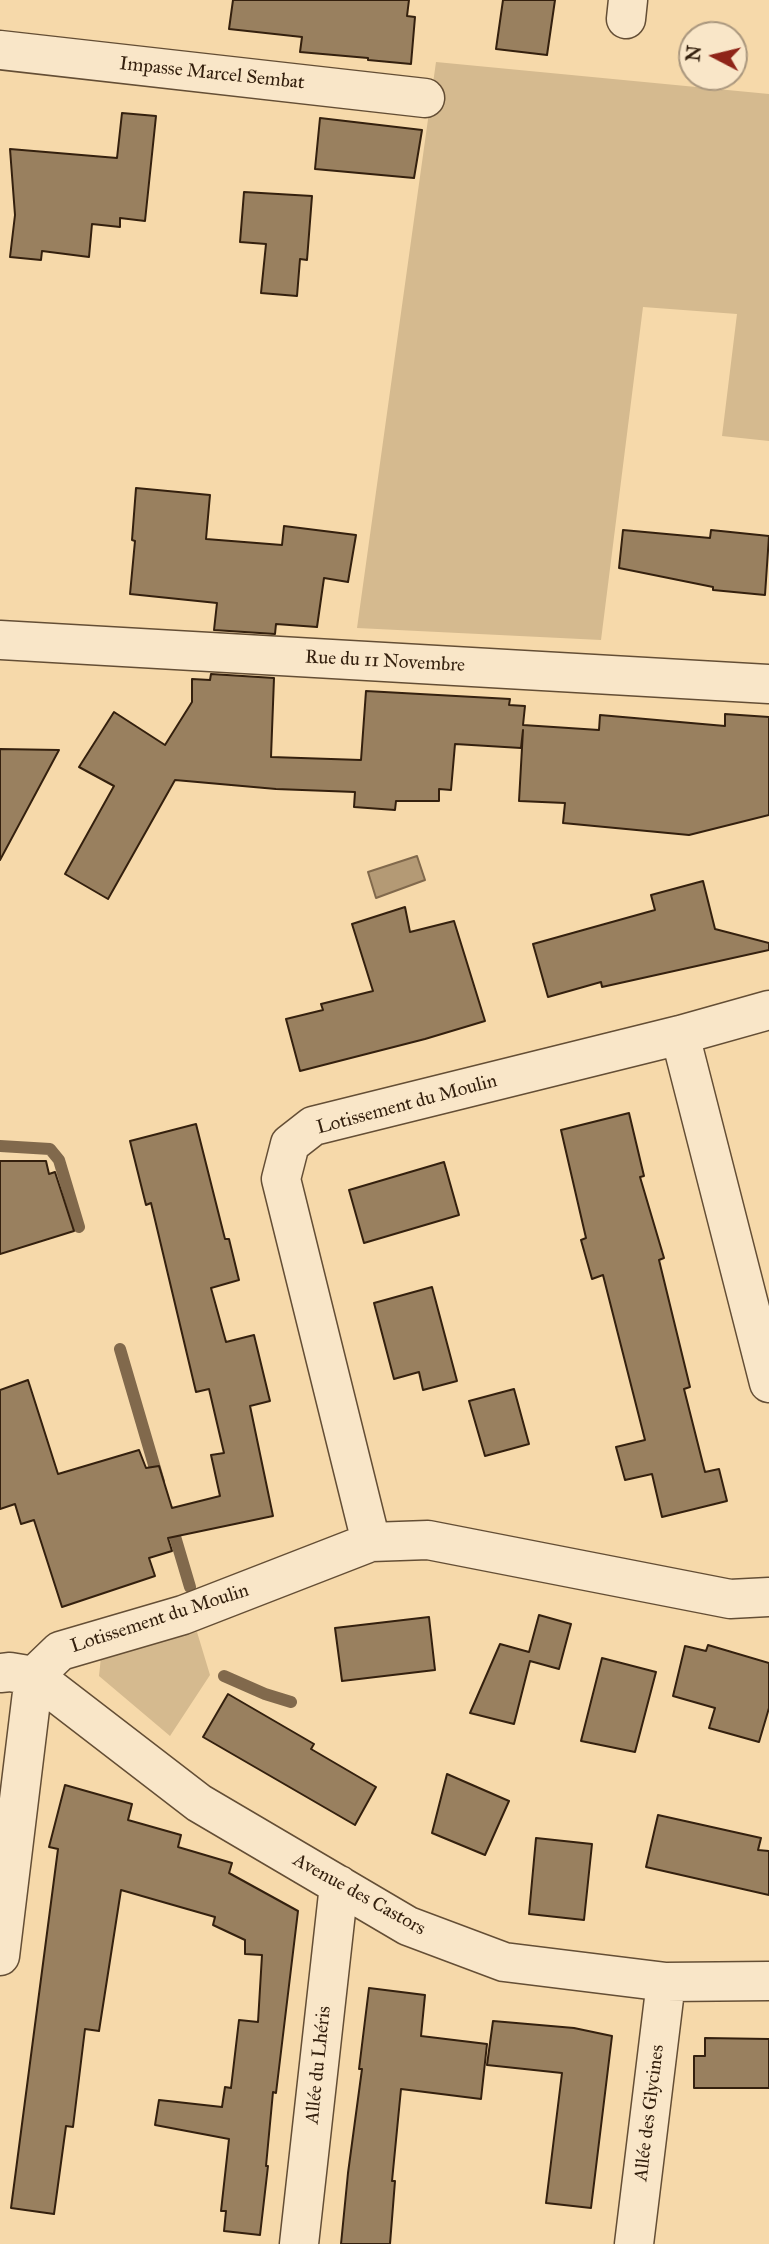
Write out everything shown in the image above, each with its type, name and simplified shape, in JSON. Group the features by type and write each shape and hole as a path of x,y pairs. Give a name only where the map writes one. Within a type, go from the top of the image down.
{"street":[{"name":"Impasse Marcel Sembat","path":"0,50 425,98"},
{"name":"Rue du 11 Novembre","path":"0,639 769,684"},
{"name":"Lotissement du Moulin","path":"371,1542 281,1179 290,1144 313,1126 680,1035 769,1010"},
{"path":"680,1035 769,1383"},
{"name":"Lotissement du Moulin","path":"11,1668 183,1615 371,1542 428,1540 730,1599 769,1597"},
{"path":"0,1956 11,1668"},
{"name":"Avenue des Castors","path":"11,1668 199,1803 408,1926 504,1962 666,1982 769,1981"},
{"name":"Allée du Lhéris","path":"299,2244 339,1885"},
{"name":"Allée des Glycines","path":"634,2244 666,1982"}],"shaded area":[{"path":"436,62 678,85 678,91 769,94 769,441 722,436 737,314 643,307 601,640 357,628"},
{"path":"417,856 425,880 376,898 368,872"},
{"path":"197,1632 210,1675 170,1736 99,1676 101,1657"}],"building":[{"path":"233,0 409,0 407,16 415,17 411,64 300,52 302,37 229,29"},
{"path":"503,0 555,0 547,55 496,49"},
{"path":"122,113 156,116 145,221 120,218 120,227 92,224 89,257 42,251 41,260 10,257 15,215 10,149 117,158"},
{"path":"320,118 422,130 414,178 315,169"},
{"path":"244,192 312,196 307,260 300,259 297,296 261,293 266,244 240,242"},
{"path":"136,488 210,495 206,539 282,545 284,526 356,535 348,582 324,578 317,627 276,624 275,634 214,630 217,603 130,594"},
{"path":"623,530 710,538 711,530 769,536 765,595 713,590 713,587 619,568"},
{"path":"211,674 274,678 271,757 361,760 366,691 510,699 509,705 525,706 523,725 599,730 600,715 725,726 725,714 769,717 769,815 689,835 563,823 565,803 519,801 523,730 521,748 455,744 451,790 439,789 439,801 396,801 395,810 354,807 355,792 276,789 175,780 108,899 65,874 114,786 79,767 114,712 165,745 192,702 192,679 210,680"},
{"path":"0,749 59,750 0,860"},
{"path":"703,881 715,929 769,943 769,950 602,987 601,982 548,997 533,944 655,910 651,895"},
{"path":"405,907 410,932 454,921 485,1021 300,1071 286,1019 323,1010 321,1004 373,991 352,924"},
{"path":"629,1113 644,1176 640,1177 664,1258 659,1260 690,1387 684,1389 705,1472 719,1469 727,1501 662,1517 652,1474 625,1480 616,1447 645,1440 603,1275 592,1279 581,1240 586,1238 561,1130"},
{"path":"196,1124 225,1239 229,1239 239,1280 211,1288 226,1342 254,1335 270,1401 250,1406 273,1516 168,1538 172,1551 149,1558 155,1576 62,1607 34,1520 21,1524 15,1504 0,1509 0,1390 28,1380 58,1474 139,1450 146,1468 159,1466 172,1508 220,1496 211,1455 224,1453 209,1389 196,1392 151,1203 146,1205 130,1141"},
{"path":"0,1161 46,1161 49,1174 55,1172 74,1231 0,1254"},
{"path":"444,1162 459,1215 364,1243 349,1190"},
{"path":"432,1287 457,1381 423,1390 419,1372 394,1379 374,1303"},
{"path":"514,1389 529,1444 485,1456 469,1401"},
{"path":"539,1615 571,1624 559,1669 530,1661 514,1724 470,1713 500,1644 529,1652"},
{"path":"429,1617 435,1670 342,1681 335,1628"},
{"path":"708,1645 769,1663 769,1708 759,1742 709,1728 715,1708 673,1696 685,1646 706,1651"},
{"path":"602,1658 656,1672 635,1752 581,1741"},
{"path":"228,1694 314,1744 311,1749 376,1787 355,1825 203,1737"},
{"path":"447,1774 509,1801 485,1855 432,1833"},
{"path":"65,1785 132,1804 128,1820 181,1835 178,1847 232,1863 229,1873 298,1911 276,2093 273,2092 260,2235 224,2231 226,2211 221,2211 229,2139 155,2125 159,2100 222,2107 225,2087 231,2088 239,2020 258,2022 262,1955 245,1954 245,1940 213,1925 215,1917 121,1890 99,2031 85,2029 73,2127 66,2126 54,2214 11,2208 58,1849 49,1847"},
{"path":"658,1815 761,1838 758,1850 769,1851 769,1895 646,1867"},
{"path":"536,1838 592,1844 584,1920 529,1914"},
{"path":"369,1988 425,1995 421,2036 487,2044 481,2099 401,2089 392,2181 395,2181 390,2244 341,2244 362,2069 359,2069"},
{"path":"493,2021 574,2028 612,2036 591,2208 546,2203 562,2073 487,2065"},
{"path":"705,2038 769,2039 769,2088 694,2088 694,2056 705,2056"}],"waterway":[{"path":"0,1146 50,1149 59,1160 79,1227"},
{"path":"120,1349 159,1482"},
{"path":"171,1523 190,1587"},
{"path":"224,1676 291,1702"}]}
